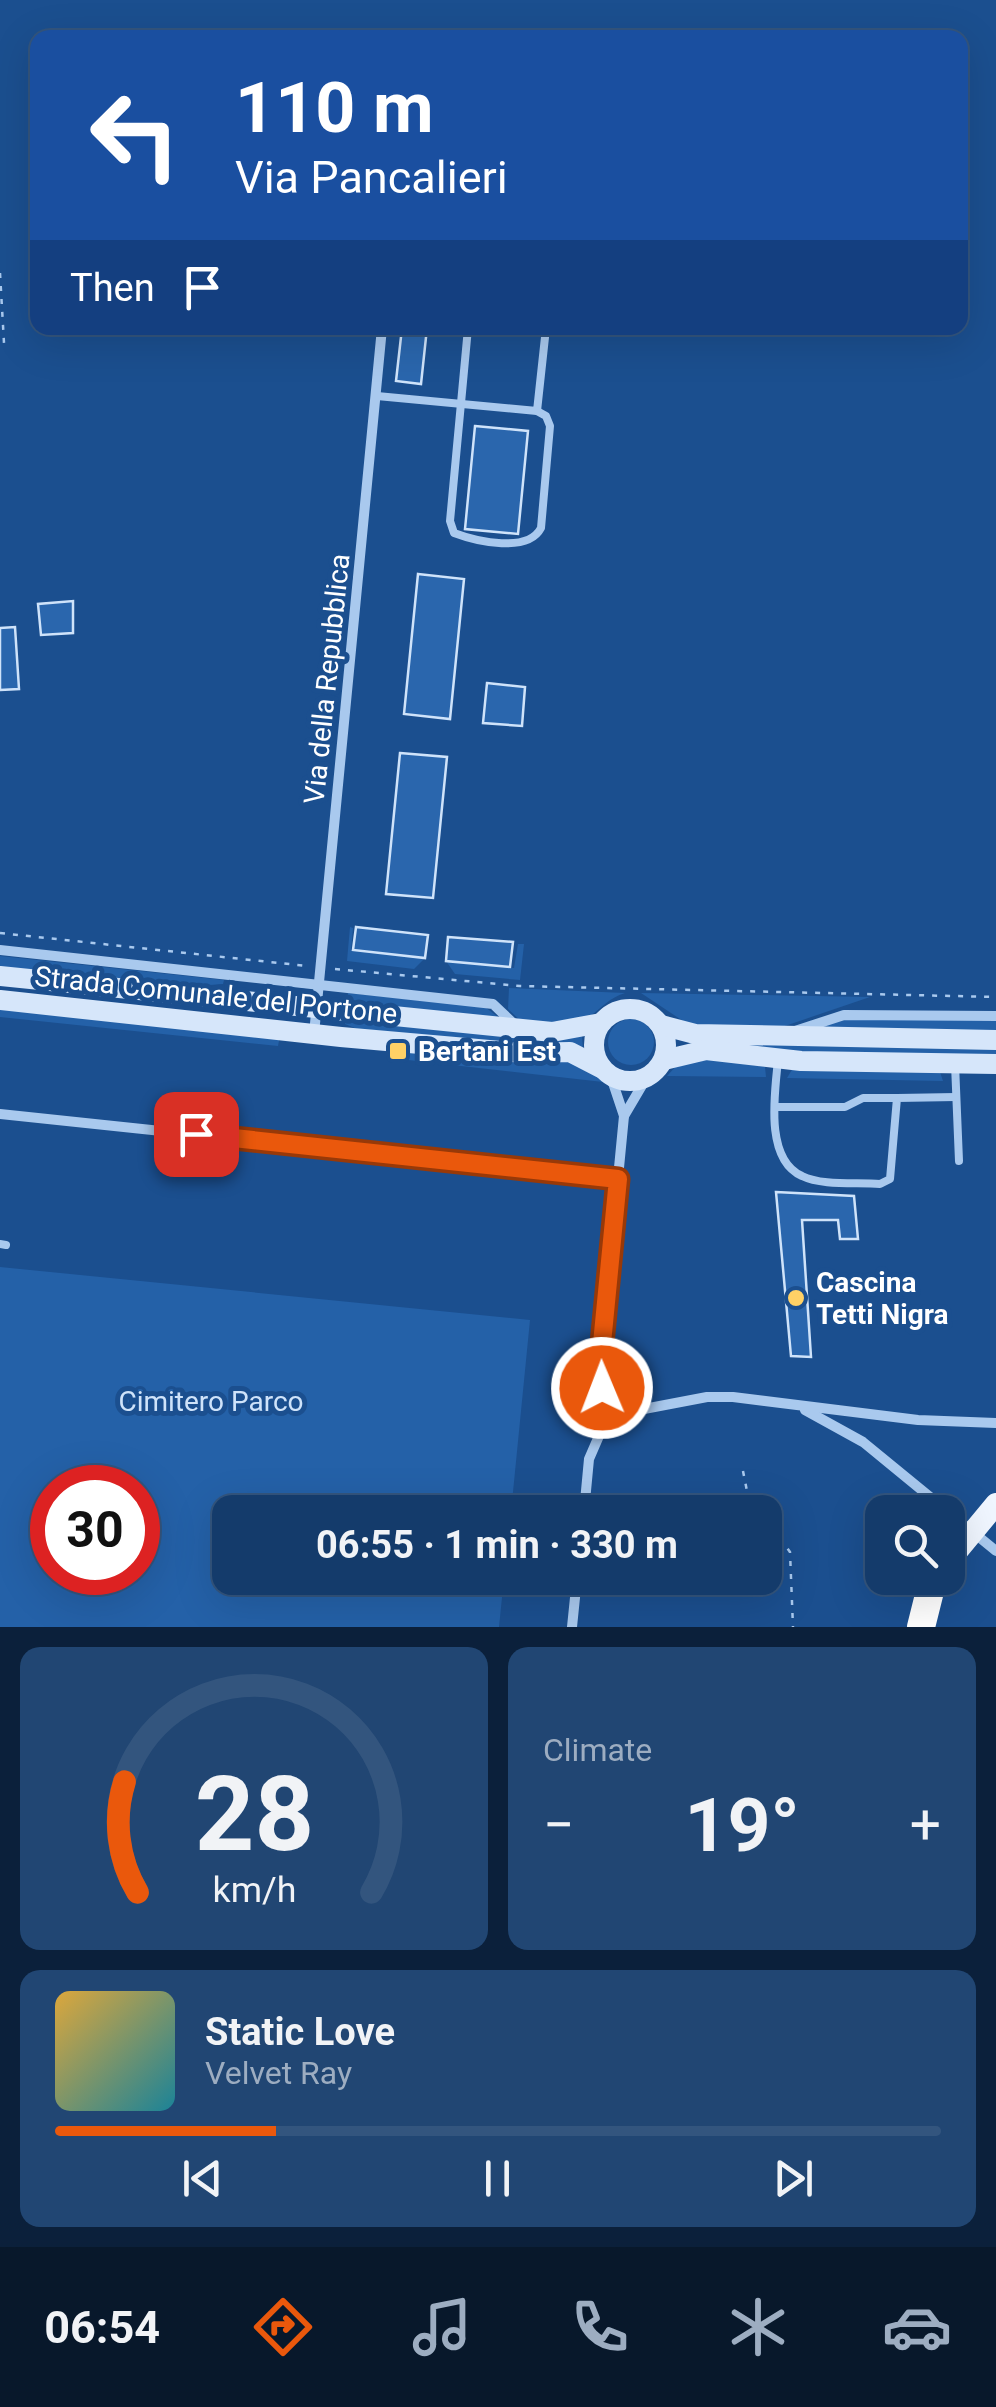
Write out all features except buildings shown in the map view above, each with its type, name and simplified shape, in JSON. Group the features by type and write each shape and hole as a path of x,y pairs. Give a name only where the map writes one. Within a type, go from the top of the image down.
{"highway":[{"path":"921,1627 930,1595"}],"main road":[{"path":"965,1541 994,1506"},
{"path":"907,1627 926,1595"}],"street":[{"name":"Via della Repubblica","path":"314,1034 381,335"},
{"name":"Strada Comunale del Portone","path":"0,950 494,1004 518,1029"},
{"name":"Strada Comunale del Portone","path":"0,976 518,1029 565,1031 601,1023"},
{"name":"Strada Comunale del Portone","path":"0,1000 314,1034 523,1053 570,1052 606,1072"},
{"path":"624,1116 594,1051 601,1023 620,1010 637,1009 661,1025 695,1034 996,1040"},
{"path":"786,1036 844,1015 996,1016"},
{"path":"606,1072 636,1081 659,1069 667,1044 661,1025"},
{"path":"664,1060 706,1050 778,1060 996,1064"},
{"path":"604,1399 600,1364 624,1116 647,1077"},
{"path":"0,1114 618,1179"},
{"path":"602,1429 614,1428 623,1413 708,1397 948,1423 996,1423"},
{"path":"602,1429 592,1415 596,1403 604,1399 618,1402 623,1413"},
{"path":"796,1405 863,1442 996,1551"},
{"path":"586,1495 590,1458 602,1429"},
{"path":"572,1627 575,1595"}],"lane":[{"path":"377,396 459,405 537,411 546,416 550,426 541,528 536,538 525,544 454,533 450,522 459,405 467,335"},
{"path":"537,411 545,335"},
{"path":"778,1060 777,1141 792,1170 804,1178 880,1184 890,1179 897,1098"},
{"path":"955,1064 959,1161"},
{"path":"776,1107 845,1107 863,1098 956,1097"}],"path":[{"path":"0,274 4,343 0,344"},
{"path":"0,933 520,986 996,997"},
{"path":"743,1472 748,1495"},
{"path":"782,1541 790,1552 793,1627"}],"green space":[{"path":"350,927 351,950 425,958 414,969 347,961"},
{"path":"518,944 524,944 520,980 455,974 446,961 514,968"},
{"path":"0,956 224,980 223,984 184,987 0,967"},
{"path":"509,988 625,993 575,1022 523,1023 508,1009"},
{"path":"348,993 485,1007 502,1020 347,1003"},
{"path":"641,993 870,997 779,1028 692,1027"},
{"path":"0,1006 280,1035 278,1046 0,1017"},
{"path":"345,1018 582,1036 583,1049 357,1029 345,1024"},
{"path":"843,1018 996,1021 996,1033 816,1028"},
{"path":"631,1019 647,1026 654,1042 647,1058 631,1065 615,1058 608,1042 615,1026"},
{"path":"725,1043 996,1046 996,1057 783,1054"},
{"path":"401,1048 562,1059 587,1067 603,1082 399,1059"},
{"path":"694,1057 765,1067 766,1077 667,1076 678,1064"},
{"path":"793,1068 940,1072 943,1081 787,1078"},
{"name":"Cimitero Parco","path":"0,1267 530,1320 513,1495 212,1495 212,1595 502,1595 499,1627 0,1627"}],"place":[{"name":"Bertani Est","path":"398,1051"},
{"name":"Cascina Tetti Nigra","path":"796,1298"}],"route":[{"path":"196,1134 618,1179 604,1310 602,1388"}]}
